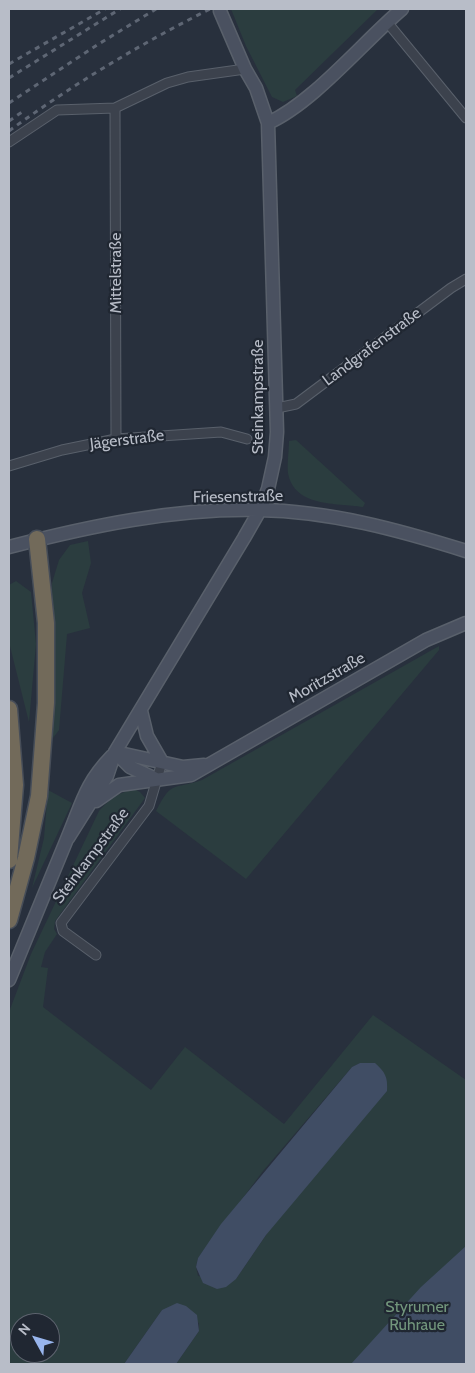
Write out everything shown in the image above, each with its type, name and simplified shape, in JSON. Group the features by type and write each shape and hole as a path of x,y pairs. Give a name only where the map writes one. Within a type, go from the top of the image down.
{"highway":[{"path":"9,920 26,858 39,796 46,703 46,623 37,540"},
{"path":"9,709 15,785 9,860"}],"street":[{"path":"268,123 286,115 304,100 402,9"},
{"name":"Steinkampstraße","path":"9,980 49,878 68,838 80,802 95,773 115,752 141,710 260,510 275,458 276,408 268,123 256,88 245,69 220,11"},
{"path":"386,22 466,118"},
{"path":"9,142 57,110 115,108 167,83 188,77 245,69"},
{"name":"Mittelstraße","path":"115,108 116,439"},
{"name":"Landgrafenstraße","path":"276,408 296,404 451,288 466,279"},
{"name":"Jägerstraße","path":"9,466 62,450 116,439 221,432 247,439"},
{"name":"Friesenstraße","path":"9,547 76,530 116,523 199,513 260,510 355,521 396,529 466,551"},
{"name":"Moritzstraße","path":"88,808 105,792 119,785 190,775 426,640 466,623"},
{"path":"141,710 148,736 162,762"},
{"path":"115,752 130,767 157,779"},
{"name":"Steinkampstraße","path":"68,838 107,776 115,752"},
{"name":"Moritzstraße","path":"115,752 183,767 207,765"},
{"name":"Steinkampstraße","path":"96,955 63,931 61,923 149,806 162,762"}],"green space":[{"path":"231,9 378,9 295,90 297,96 283,102 272,97 246,46"},
{"path":"296,440 365,503 363,507 318,501 307,498 298,492 292,484 288,473 289,441"},
{"path":"88,541 91,563 82,593 90,628 67,634 59,730 53,738 52,583 59,560 70,545"},
{"path":"16,581 31,592 36,644 29,722 9,642 9,585"},
{"path":"439,646 439,650 246,879 156,811 170,790 202,780"},
{"name":"Styrumer Ruhraue","path":"134,789 145,798 55,921 54,929 57,934 45,952 41,967 48,968 43,1007 151,1090 185,1047 284,1124 373,1015 466,1080 466,1364 176,1364 199,1331 199,1323 162,1310 124,1364 9,1364 9,1012 31,954 99,811 123,792","holes":["360,1063 266,1235 236,1279 198,1276 196,1267 198,1258 263,1171 352,1067"]},
{"path":"48,790 72,803 32,888 44,838"}],"water":[{"path":"360,1063 375,1063 378,1066 386,1078 387,1091 266,1235 236,1279 226,1287 217,1289 203,1283 196,1267 198,1258 221,1224 352,1067"},
{"path":"466,1246 466,1364 351,1364 421,1287"},
{"path":"177,1303 186,1306 197,1315 199,1331 176,1364 124,1364 162,1310"}],"railway":[{"path":"9,64 105,9"},
{"path":"9,78 120,9"},
{"path":"9,103 156,9"},
{"path":"9,131 57,97 107,66 158,36 210,9"},
{"path":"9,121 25,110"}]}
